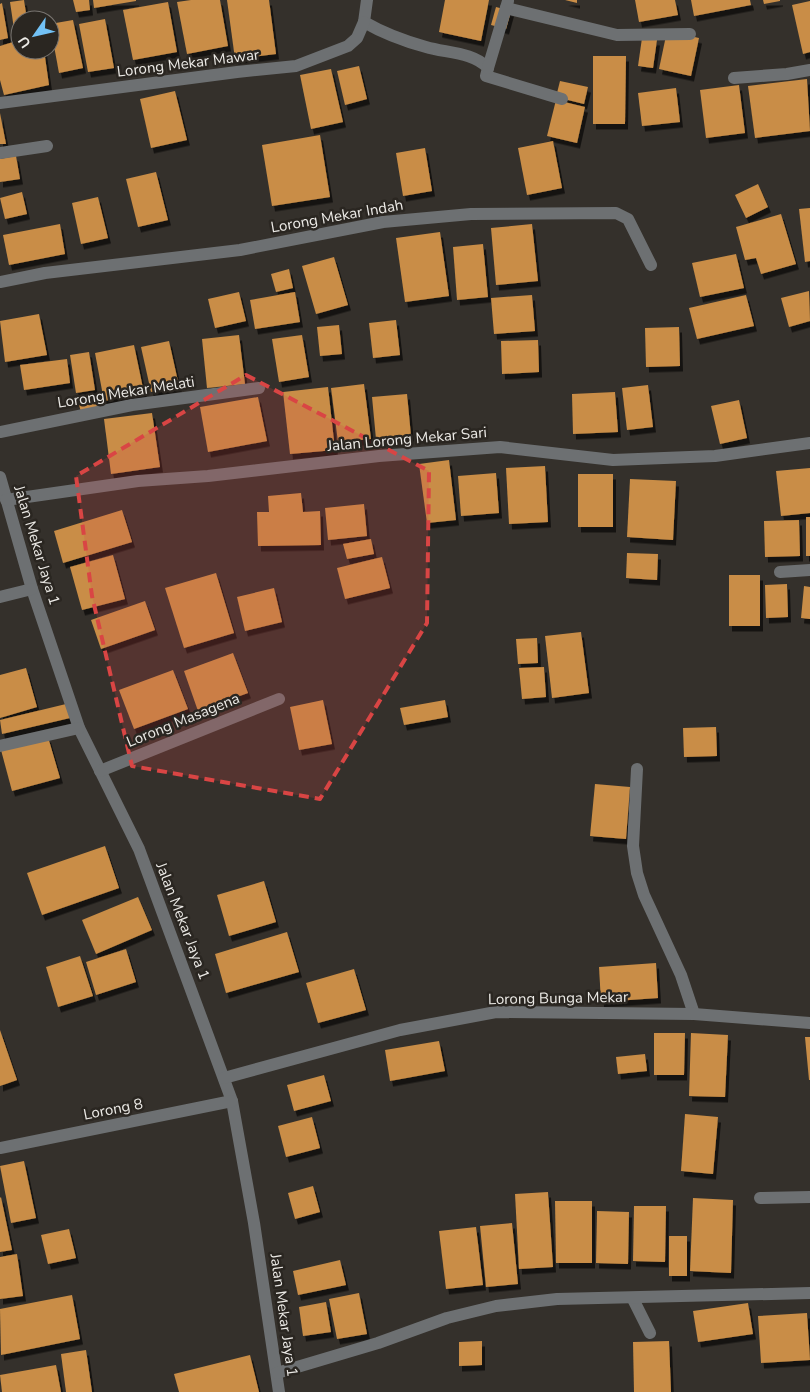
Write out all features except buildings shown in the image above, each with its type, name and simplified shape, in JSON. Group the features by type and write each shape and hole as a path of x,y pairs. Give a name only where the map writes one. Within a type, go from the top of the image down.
{"street":[{"path":"367,0 364,22 379,31 425,47 473,58 488,68"},
{"path":"562,99 486,76 507,4 618,35 690,34"},
{"name":"Lorong Mekar Mawar","path":"0,104 237,72 296,66 348,46 357,38 364,22"},
{"path":"734,78 787,74 810,70"},
{"path":"0,154 48,146"},
{"name":"Lorong Mekar Indah","path":"0,282 45,273 240,250 383,222 480,214 616,213 628,219 652,265"},
{"name":"Lorong Mekar Melati","path":"0,432 132,405 259,388"},
{"name":"Jalan Lorong Mekar Sari","path":"6,500 138,481 208,476 379,456 500,447 548,451 613,460 715,456 810,443"},
{"name":"Jalan Mekar Jaya 1","path":"0,478 32,589 79,728 139,850 232,1101 254,1224 279,1392"},
{"path":"780,572 810,570"},
{"path":"0,596 32,589"},
{"name":"Lorong Masagena","path":"100,771 279,699"},
{"path":"0,746 79,728"},
{"path":"637,769 633,846 637,873 644,895 681,976 694,1014"},
{"name":"Lorong Bunga Mekar","path":"224,1078 400,1030 496,1012 694,1014 810,1023"},
{"name":"Lorong 8","path":"0,1148 232,1101"},
{"path":"760,1198 810,1197"},
{"path":"277,1372 378,1343 446,1318 496,1306 557,1299 810,1293"},
{"path":"633,1298 650,1333"}],"highlighted area":[{"path":"246,375 429,471 427,623 320,799 132,766 92,596 76,476"}]}
